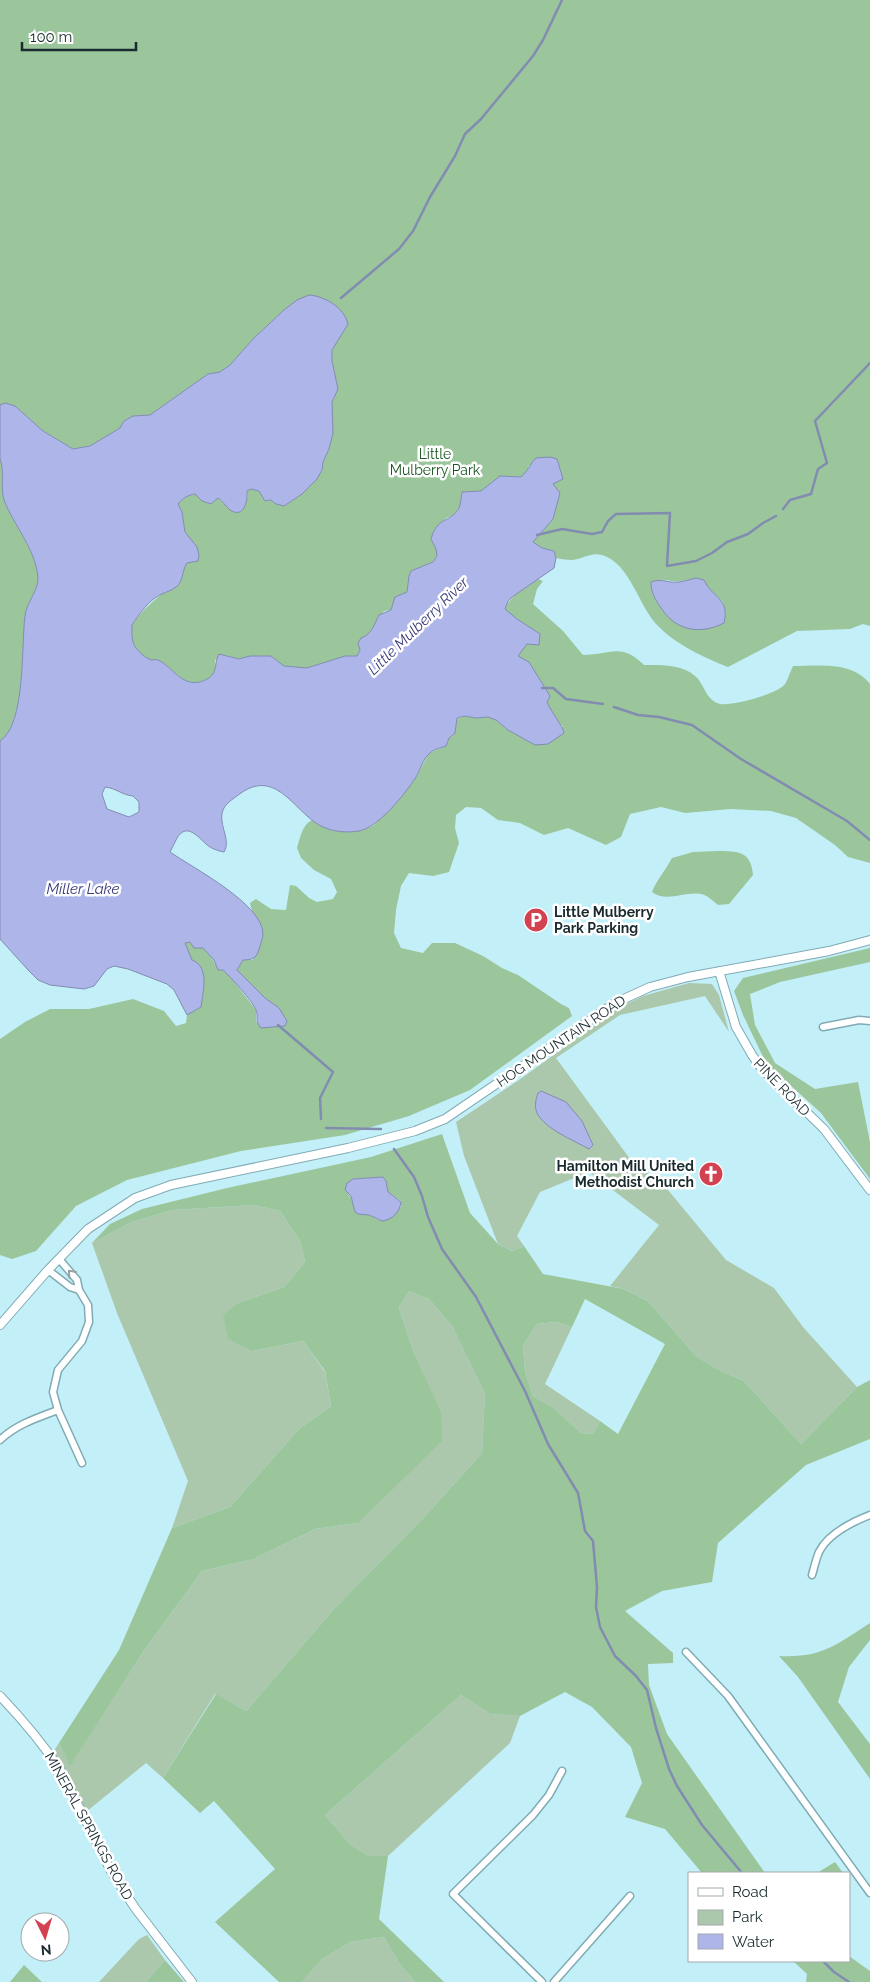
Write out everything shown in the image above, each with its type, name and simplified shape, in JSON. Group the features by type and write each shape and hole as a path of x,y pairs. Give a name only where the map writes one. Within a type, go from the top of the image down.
{"street":[{"name":"HOG MOUNTAIN ROAD","path":"0,1325 48,1270 88,1229 136,1198 171,1185 407,1134 445,1119 615,1003 650,987 719,971 829,951 870,940"},
{"name":"PINE ROAD","path":"719,971 736,1027 752,1055 762,1069 824,1130 870,1190"},
{"path":"823,1027 859,1020 870,1021"},
{"path":"59,1259 77,1280 79,1290 88,1305 89,1322 82,1340 58,1370 54,1392 58,1410 82,1463"},
{"path":"48,1270 70,1287 79,1290"},
{"path":"0,1440 10,1430 26,1421 58,1410"},
{"path":"812,1575 819,1552 829,1539 853,1522 870,1515"},
{"path":"686,1652 728,1696 870,1893"},
{"name":"MINERAL SPRINGS ROAD","path":"0,1696 52,1756 111,1871 135,1908 192,1982"},
{"path":"542,1982 453,1894 533,1815 549,1795 562,1771"},
{"path":"554,1982 630,1896"}],"green space":[{"name":"Little Mulberry Park","path":"0,0 870,0 870,626 863,624 850,629 797,631 728,667 710,659 682,645 658,626 651,618 627,576 612,560 598,554 571,560 556,558 554,551 542,548 533,542 553,519 557,490 553,484 529,465 527,472 521,477 508,476 496,479 481,491 462,492 460,506 454,515 446,518 431,539 437,555 433,562 411,571 407,592 395,597 391,610 384,611 372,630 358,643 360,650 357,656 345,656 307,668 284,666 271,656 250,656 239,659 224,655 215,660 212,676 199,682 192,682 180,677 165,664 151,660 143,655 134,646 132,637 132,625 143,611 182,578 183,569 187,563 198,561 197,548 185,532 182,512 178,504 186,497 195,494 202,501 211,504 218,498 226,506 248,497 247,490 251,488 259,491 265,501 271,500 276,504 284,506 302,494 322,471 323,462 329,449 332,402 336,390 332,352 335,343 344,331 284,310 253,339 230,365 220,372 208,374 150,415 133,416 124,421 121,428 90,446 73,449 43,431 15,406 0,405","holes":["696,578 724,603 660,579 678,581"]},
{"path":"0,459 4,500 33,556 38,582 25,616 21,683 14,719 8,732 0,741"},
{"path":"538,579 543,581 537,589 533,604 563,631 583,655 615,651 628,654 644,665 671,666 684,669 698,679 711,699 720,704 744,701 774,692 785,684 793,666 834,666 854,671 863,677 870,684 870,863 848,857 835,845 796,818 771,811 731,809 685,813 661,807 630,814 621,837 606,845 568,828 544,835 520,823 498,820 481,808 466,807 456,815 455,828 459,843 449,872 433,876 409,873 401,886 394,933 401,948 423,953 432,943 455,943 518,975 569,1008 572,1016 470,1090 409,1116 345,1135 241,1151 127,1180 76,1206 36,1251 12,1259 0,1255 0,1039 25,1022 50,1009 89,1009 133,999 164,1011 176,1026 186,1023 187,1015 201,1007 192,961 184,943 190,942 205,950 218,970 223,970 229,975 256,1010 256,1021 261,1027 285,1026 279,1008 265,998 237,970 243,960 253,960 260,922 252,912 250,903 256,899 271,909 286,910 290,885 296,886 309,898 317,902 333,899 337,892 331,879 314,870 301,858 297,848 306,825 312,820 333,831 360,831 374,825 416,777 429,753 446,746 449,738 455,733 457,719 464,716 488,717 496,720 508,730 563,727 551,713 547,702 549,696 529,662 517,656 527,644 527,626 509,614 505,609 514,596"},
{"path":"731,851 742,854 752,867 753,875 729,904 718,905 701,894 663,897 652,892 672,858 693,852"},
{"path":"870,948 870,962 780,982 750,994 755,1025 775,1063 815,1089 858,1082 870,1142 870,1179 821,1113 766,1063 743,1015 734,991 743,978"},
{"path":"689,983 712,984 719,995 729,1032 705,996 620,1015 556,1058 633,1163 663,1184 726,1260 774,1288 803,1327 857,1387 801,1444 744,1381 715,1368 696,1356 648,1301 624,1289 610,1286 659,1225 589,1172 540,1192 517,1236 524,1246 512,1251 498,1244 464,1156 456,1122 519,1080 620,1007 643,996","holes":["541,1091 553,1097 537,1112"]},
{"path":"442,1134 470,1213 498,1244 512,1251 524,1246 543,1274 624,1289 648,1301 696,1356 715,1368 744,1381 801,1444 857,1387 870,1380 870,1439 806,1465 718,1543 712,1582 662,1591 625,1611 673,1653 673,1663 648,1664 649,1685 667,1734 764,1872 701,1872 665,1829 625,1817 642,1783 631,1747 592,1707 565,1692 520,1716 490,1714 461,1695 325,1815 351,1845 369,1856 388,1856 379,1919 444,1982 415,1982 399,1963 384,1937 350,1942 321,1960 302,1982 279,1982 215,1922 275,1869 214,1801 200,1813 163,1778 216,1694 246,1711 333,1610 427,1514 482,1453 485,1394 452,1326 429,1299 409,1291 399,1308 415,1356 441,1412 442,1441 358,1523 315,1529 254,1559 202,1571 145,1649 70,1766 59,1743 119,1650 172,1528 230,1507 299,1429 331,1406 325,1371 303,1341 253,1351 228,1339 223,1315 238,1303 284,1287 305,1262 300,1241 280,1211 254,1205 172,1210 132,1222 92,1243 110,1224 142,1209 227,1188 371,1157","holes":["383,1177 386,1181 388,1192 401,1201 401,1207 378,1220 369,1215 362,1215 345,1190 353,1179","585,1299 665,1344 618,1434 600,1421 593,1434 581,1433 554,1408 533,1396 525,1371 523,1345 537,1324 557,1322 572,1327"]},
{"path":"254,1205 280,1211 300,1241 305,1262 284,1287 238,1303 253,1351 303,1341 325,1372 331,1406 299,1429 230,1507 172,1528 188,1481 117,1313 92,1243 132,1222 172,1210"},
{"path":"409,1291 429,1299 452,1326 485,1394 482,1453 427,1514 333,1610 246,1711 215,1694 163,1778 146,1763 86,1812 53,1752 59,1743 70,1765 145,1649 202,1571 254,1559 315,1529 358,1523 415,1356 399,1308"},
{"path":"557,1322 572,1327 545,1384 600,1421 593,1434 581,1433 554,1408 533,1396 525,1371 523,1345 537,1324"},
{"path":"870,1623 870,1640 849,1667 838,1702 870,1744 870,1779 798,1677 779,1656 807,1655 818,1652 838,1644"},
{"path":"461,1695 490,1714 520,1716 510,1743 388,1856 369,1856 351,1845 325,1815"},
{"path":"835,1862 842,1872 819,1872"},
{"path":"147,1935 165,1960 146,1982 99,1982 139,1939"},
{"path":"384,1937 399,1963 415,1982 302,1982 321,1960 350,1942"},
{"path":"850,1957 870,1971 870,1982 806,1982 807,1974 794,1962 850,1962"},
{"path":"165,1960 184,1982 146,1982"},
{"path":"24,1965 42,1982 10,1982"}],"water":[{"name":"Miller Lake","path":"309,295 327,300 342,312 348,324 332,350 332,361 338,389 332,402 333,433 322,470 317,479 302,494 284,506 276,504 271,500 265,501 259,491 251,489 247,491 246,504 242,511 239,512 230,510 218,498 211,504 202,501 195,494 182,500 178,504 182,512 185,532 197,547 198,561 187,563 178,585 174,589 148,603 132,625 134,646 147,658 164,663 186,681 193,682 200,682 212,676 219,654 239,659 250,656 271,656 284,666 307,668 345,656 357,656 360,650 358,643 361,638 370,632 379,615 391,610 395,597 407,592 411,571 433,562 437,556 431,539 440,523 456,513 460,506 462,492 481,491 500,476 521,477 536,458 550,457 557,459 563,479 553,484 560,493 553,519 533,542 542,548 554,551 556,558 554,568 512,597 505,609 540,634 539,645 527,644 518,656 529,662 550,696 547,702 564,733 548,744 535,745 508,730 496,720 488,717 464,716 457,718 455,733 449,738 446,746 433,751 427,756 411,784 383,817 359,831 340,832 321,826 285,795 265,786 254,787 241,793 224,808 222,819 226,847 224,852 210,847 192,832 185,831 181,833 170,852 210,877 240,899 252,911 260,923 263,936 258,953 253,958 243,960 237,970 265,998 279,1008 287,1021 285,1026 261,1028 254,1006 236,983 223,970 218,970 214,960 203,948 194,948 190,942 185,943 192,960 198,963 201,968 204,987 201,1007 187,1015 174,990 167,984 128,969 114,966 107,969 94,986 84,989 50,985 38,980 0,939 0,741 8,732 14,719 18,702 25,616 37,587 38,577 33,556 4,500 0,459 0,405 5,403 15,406 43,431 73,449 90,446 120,428 124,421 133,416 150,415 208,374 220,372 230,365 253,339 297,300","holes":["105,787 133,796 139,802 139,812 129,817 107,809 102,794"]},
{"path":"696,578 704,580 723,603 725,608 724,623 706,629 689,629 674,622 657,602 651,582 659,580 678,582"},
{"path":"541,1091 566,1102 582,1121 593,1145 589,1149 560,1134 541,1119 535,1105 538,1093"},
{"path":"383,1177 386,1181 388,1192 401,1202 397,1212 389,1219 382,1221 369,1215 355,1212 351,1196 345,1190 347,1183 353,1179"}],"waterway":[{"path":"341,298 399,249 413,231 430,197 455,156 465,134 481,119 533,56 543,40 562,0"},
{"name":"Little Mulberry River","path":"783,509 790,500 811,494 818,469 827,463 815,421 870,363"},
{"name":"Little Mulberry River","path":"537,535 562,529 592,534 602,532 608,521 616,514 670,513 667,566 696,561 712,553 727,542 748,534 776,516"},
{"path":"542,688 553,688 566,699 603,704"},
{"path":"614,707 638,715 659,717 692,725 741,759 847,821 870,840"},
{"path":"278,1025 333,1072 320,1098 321,1119"},
{"path":"326,1128 381,1129"},
{"path":"394,1149 414,1177 442,1249 476,1297 525,1391 548,1444 578,1493 585,1531 593,1541 597,1587 596,1607 600,1627 615,1656 636,1676 647,1690 656,1728 669,1769 677,1786 702,1825 741,1872"},
{"path":"824,1962 834,1972 849,1982"}],"place":[{"name":"Little Mulberry Park Parking","path":"536,920"},
{"name":"Hamilton Mill United Methodist Church","path":"711,1174"}]}
